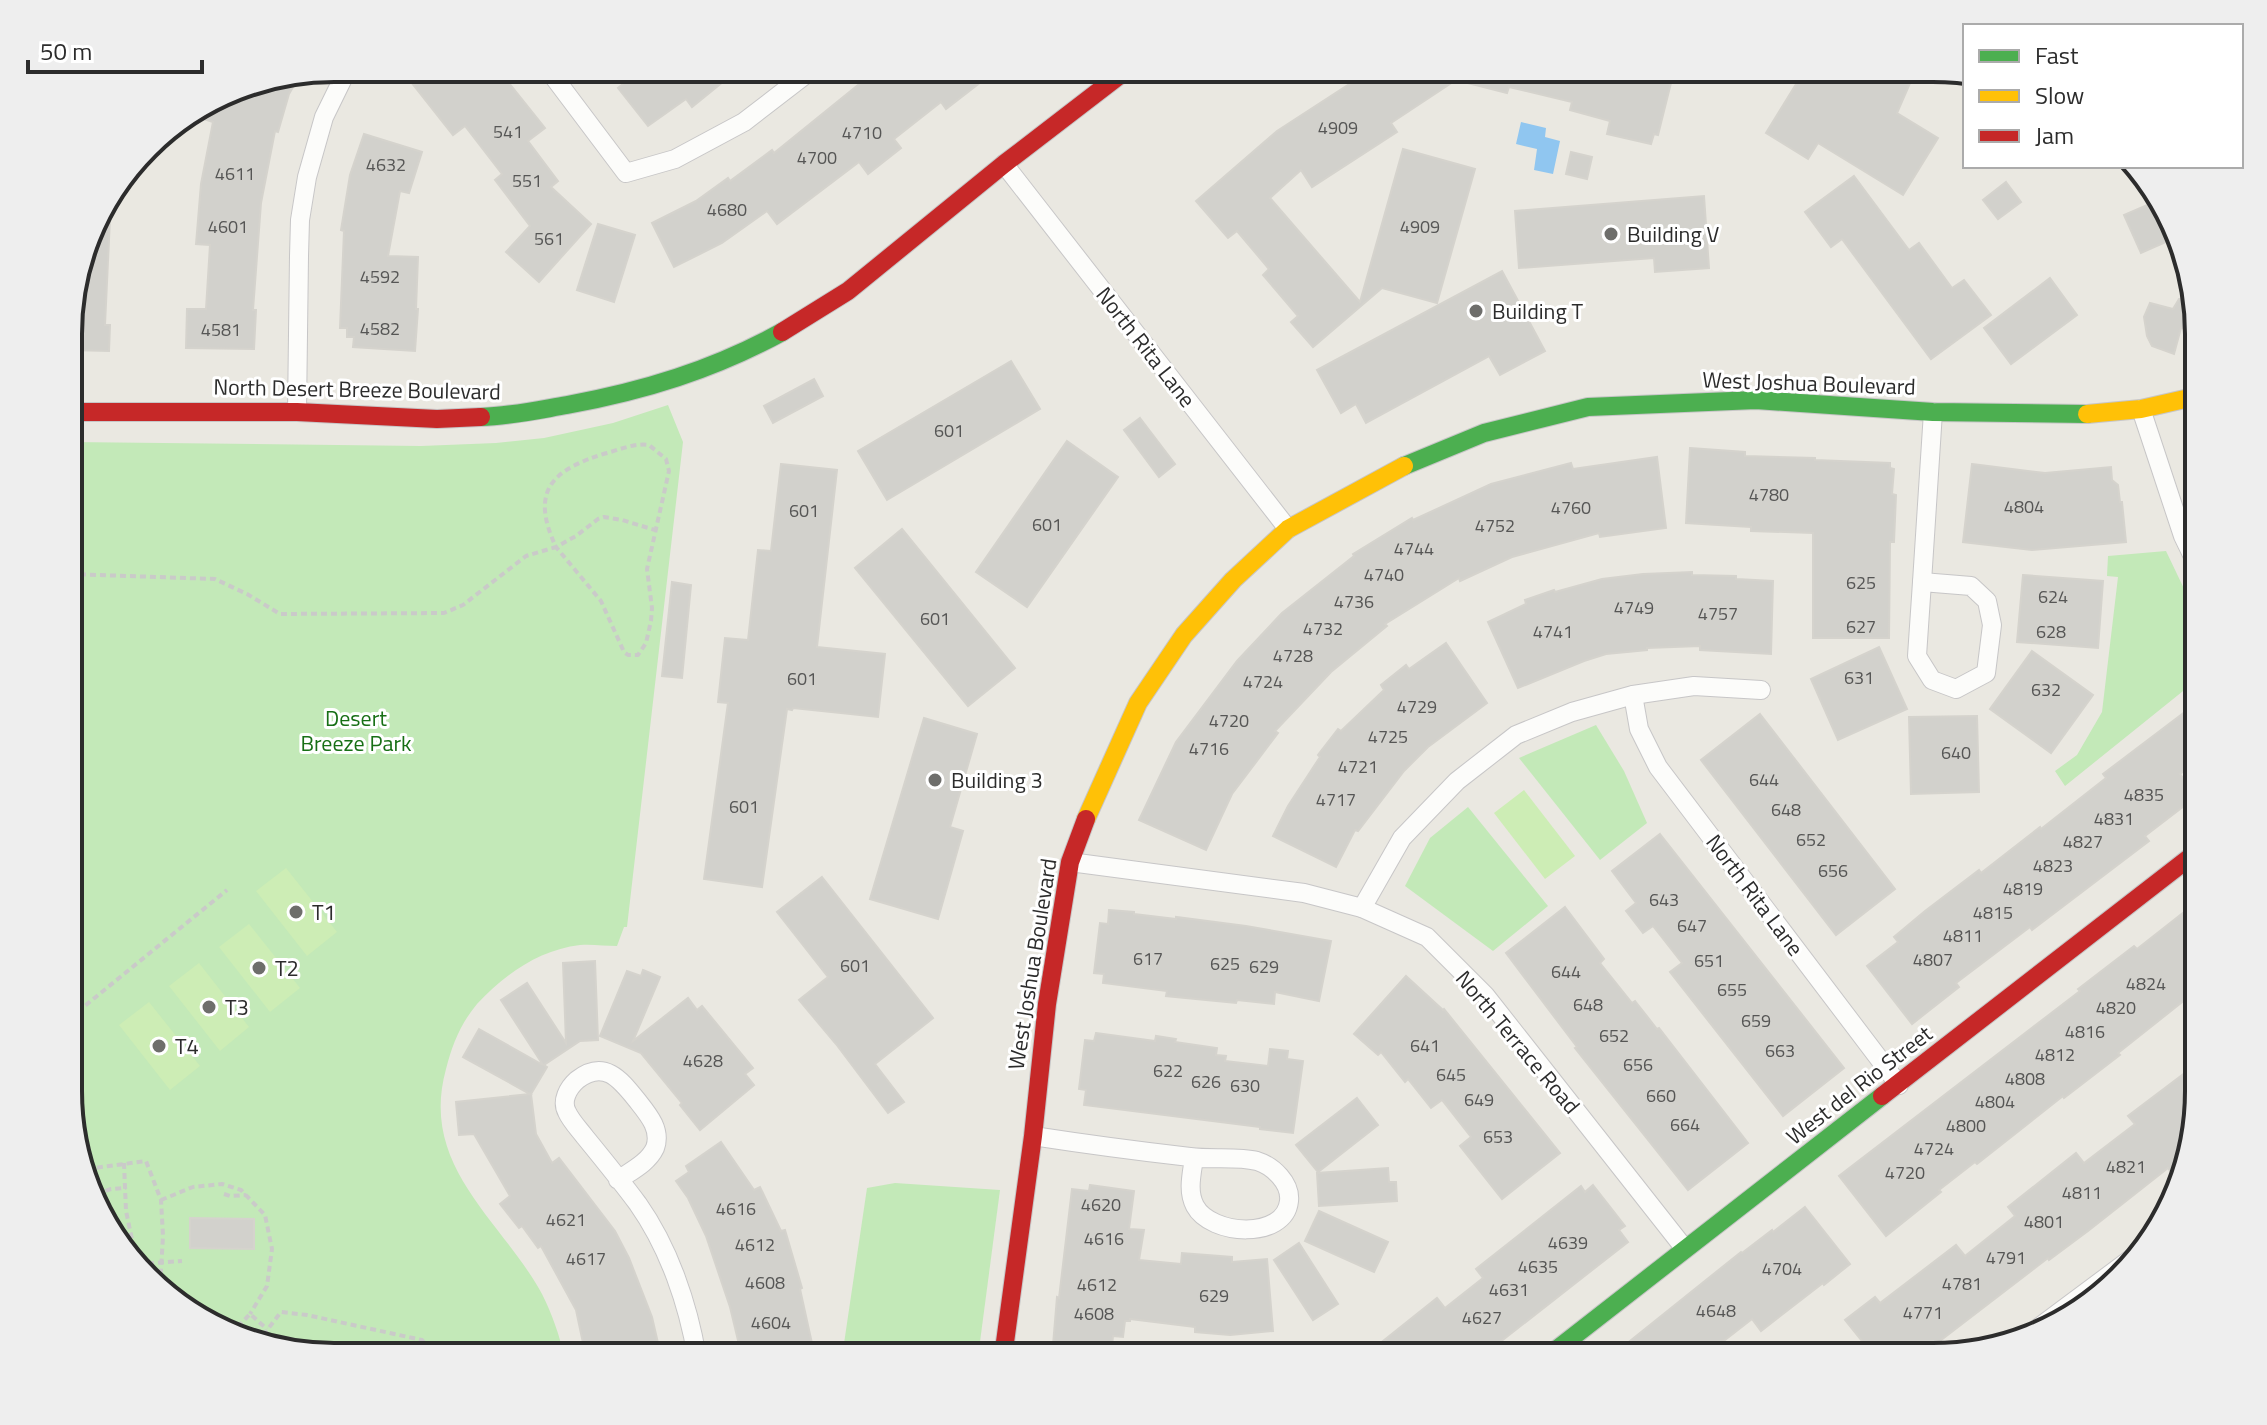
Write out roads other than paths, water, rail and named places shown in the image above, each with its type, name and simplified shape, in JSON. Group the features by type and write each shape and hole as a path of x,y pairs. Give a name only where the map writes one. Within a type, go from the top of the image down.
{"street":[{"path":"297,412 300,220 314,148 324,117 341,83"},
{"path":"558,83 626,173 675,159 744,122 795,83"},
{"name":"North Desert Breeze Boulevard","path":"82,412 297,412 437,419 508,416 625,394 693,373 779,334 848,291 1110,83"},
{"name":"North Rita Lane","path":"1004,164 1288,529"},
{"name":"West Joshua Boulevard","path":"1005,1343 1047,1004 1070,862 1091,804 1138,703 1184,635 1233,580 1288,529 1397,469 1484,433 1588,407 1756,400 1933,412 2075,415 2141,409 2184,399"},
{"path":"2141,409 2184,538"},
{"path":"1922,582 1971,586 1987,601 1992,625 1986,673 1956,689 1932,680 1917,656 1933,412"},
{"path":"1362,908 1402,838 1457,781 1516,735 1572,712 1633,695 1694,686 1761,690"},
{"name":"North Rita Lane","path":"1633,695 1639,729 1658,767 1899,1085"},
{"name":"North Terrace Road","path":"1070,862 1304,893 1362,908 1427,937 1485,995 1685,1249"},
{"name":"West del Rio Street","path":"1566,1342 2184,862"},
{"path":"618,1180 646,1160 654,1149 657,1139 655,1124 619,1078 596,1071 576,1081 566,1093 564,1104 568,1115 618,1180 639,1206 670,1263 694,1343"},
{"path":"1033,1136 1194,1158 1257,1161 1273,1170 1287,1187 1289,1203 1280,1218 1265,1227 1244,1230 1219,1226 1195,1206 1190,1189 1194,1158"}],"water":[{"path":"1521,122 1546,128 1545,137 1560,141 1553,174 1534,170 1537,149 1516,144"}],"place":[{"name":"Building V","path":"1611,234"},
{"name":"Building T","path":"1476,311"},
{"name":"Building 3","path":"935,780"},
{"name":"T1","path":"296,912"},
{"name":"T2","path":"259,968"},
{"name":"T3","path":"209,1007"},
{"name":"T4","path":"159,1046"}],"park label":[{"name":"Desert Breeze Park","path":"356,730"}]}
